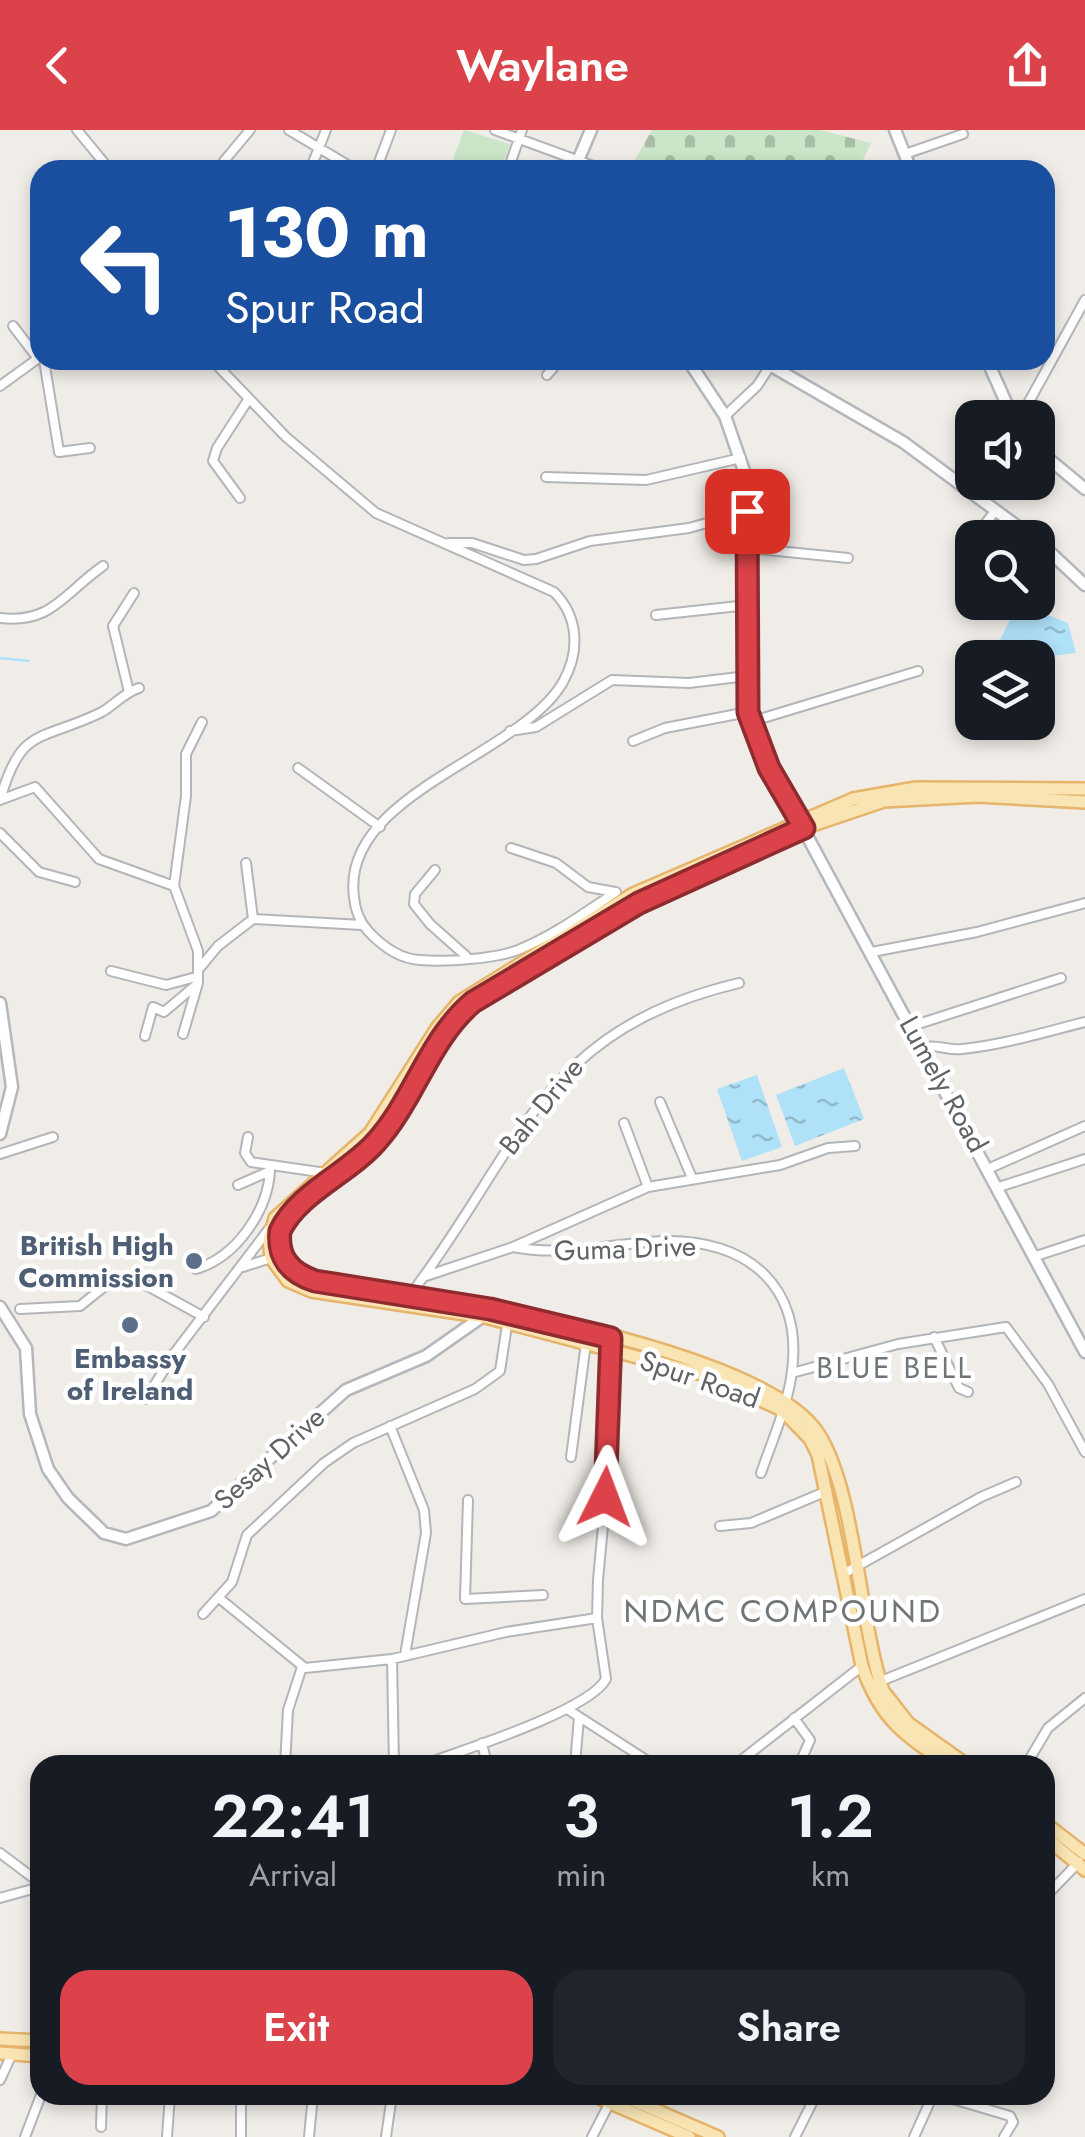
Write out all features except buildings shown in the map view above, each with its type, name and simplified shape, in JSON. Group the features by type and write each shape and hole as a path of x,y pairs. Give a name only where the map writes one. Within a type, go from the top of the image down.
{"main road":[{"name":"Spur Road","path":"270,1228 282,1209 350,1154 388,1110 441,1030 477,989 633,894 802,824 884,801 979,792 1085,790"},
{"name":"Spur Road","path":"979,792 1085,802"},
{"name":"Spur Road","path":"370,1294 315,1281 292,1270 280,1250 280,1231 294,1211 355,1163 389,1126 441,1030 473,1002 635,905 802,824"},
{"path":"270,1228 271,1258"},
{"name":"Spur Road","path":"271,1258 279,1271 299,1287 409,1299 487,1313 610,1343 677,1360 803,1414 827,1452 874,1684"},
{"name":"Spur Road","path":"570,1333 586,1344 610,1343"},
{"name":"Spur Road","path":"784,1405 810,1439 827,1491 850,1571 862,1666 895,1711 949,1755"},
{"path":"1055,1833 1083,1862"},
{"path":"1055,1843 1083,1862"},
{"path":"0,2039 30,2040"},
{"path":"628,2105 690,2137"},
{"path":"632,2105 718,2137"}],"street":[{"path":"77,130 102,160"},
{"path":"225,160 250,130"},
{"path":"289,130 335,160"},
{"path":"315,160 326,130"},
{"path":"380,160 391,130"},
{"path":"495,130 520,134 567,160"},
{"path":"578,160 591,130"},
{"path":"896,130 907,160"},
{"path":"511,160 520,134"},
{"path":"905,154 963,134"},
{"path":"1055,351 1085,300"},
{"path":"13,326 30,346"},
{"path":"0,386 30,365"},
{"path":"43,370 60,452 90,448"},
{"path":"221,370 248,400 376,513 554,592 564,602 575,628 564,681 554,696 510,731 421,790 380,827 354,868 354,903 362,925 391,952 411,960 510,953 616,892"},
{"path":"547,376 552,370"},
{"path":"695,370 725,416 742,458 747,511 749,717"},
{"path":"725,416 762,370"},
{"path":"782,370 903,442 1011,520"},
{"path":"993,370 1007,400"},
{"path":"1027,400 1044,370"},
{"path":"240,498 213,462 216,448 248,400"},
{"path":"546,477 657,479 742,458"},
{"path":"1055,464 1085,488"},
{"path":"987,520 996,508"},
{"path":"449,543 472,544 524,560 590,541 690,528 747,511"},
{"path":"748,548 848,558"},
{"path":"1055,558 1085,585"},
{"path":"0,618 24,621 42,616 103,566"},
{"path":"129,692 113,626 134,594"},
{"path":"656,615 748,605"},
{"path":"634,741 665,728 749,717 918,672"},
{"path":"510,731 536,727 612,680 689,682 747,676"},
{"path":"0,800 12,760 44,734 101,712 139,688"},
{"name":"Lumely Road","path":"749,717 802,824 990,1168 1085,1352"},
{"path":"184,1034 197,977 195,937 174,886 186,796 186,754 202,722"},
{"path":"0,751 12,760"},
{"path":"298,768 380,827"},
{"path":"0,800 36,787 100,859 174,886"},
{"path":"0,833 39,872 75,882"},
{"path":"511,848 556,862 588,887 633,894"},
{"path":"246,864 253,919"},
{"path":"435,870 415,894 414,904 466,956"},
{"path":"872,952 1004,926 1085,903"},
{"path":"144,1036 153,1006 164,1012 197,977 218,946 253,919 362,925"},
{"path":"111,972 166,985 197,977"},
{"path":"912,1026 1062,978"},
{"name":"Bah Drive","path":"409,1299 502,1152 586,1051 616,1030 695,995 739,983"},
{"path":"0,1003 12,1070 0,1134"},
{"path":"924,1046 937,1044 956,1050 1085,1022"},
{"path":"660,1102 692,1178"},
{"path":"624,1122 648,1187"},
{"path":"990,1168 1085,1126"},
{"path":"248,1136 247,1159 271,1170 326,1173"},
{"path":"0,1154 53,1137"},
{"path":"426,1276 513,1247 648,1187 780,1165 828,1148 855,1146"},
{"path":"999,1187 1085,1159"},
{"path":"238,1185 271,1170"},
{"path":"196,1269 219,1259 260,1211 271,1170"},
{"path":"146,1399 270,1228"},
{"path":"1036,1256 1085,1240"},
{"name":"Guma Drive","path":"513,1247 564,1252 670,1241 742,1255 762,1269 779,1294 789,1322 792,1373 762,1473"},
{"path":"243,1266 271,1258"},
{"path":"20,1310 80,1306 105,1286 133,1278 204,1317"},
{"name":"Sesay Drive","path":"0,1306 26,1348 30,1414 55,1482 104,1533 126,1539 211,1511 346,1390 426,1356 487,1313"},
{"path":"203,1614 236,1572 247,1535 324,1463 390,1426 488,1382 504,1359 508,1318"},
{"path":"792,1373 934,1337 1000,1326 1010,1330 1048,1384 1085,1452"},
{"path":"934,1337 959,1388 968,1392"},
{"path":"449,1755 567,1709 597,1692 606,1679 597,1618 608,1472 610,1343"},
{"path":"571,1457 586,1344"},
{"path":"390,1426 424,1510 426,1533 406,1656"},
{"path":"850,1571 980,1496 1016,1482"},
{"path":"720,1526 751,1523 827,1491"},
{"path":"468,1500 465,1599 542,1595"},
{"path":"219,1598 302,1668 392,1660 597,1618"},
{"path":"874,1684 1085,1598"},
{"path":"392,1660 394,1755"},
{"path":"748,1755 862,1666"},
{"path":"286,1755 288,1710 302,1668"},
{"path":"1032,1755 1048,1728 1085,1698"},
{"path":"567,1709 638,1755"},
{"path":"576,1755 579,1718"},
{"path":"794,1718 810,1740 803,1755"},
{"path":"482,1743 485,1755"},
{"path":"0,1853 30,1877"},
{"path":"1055,1888 1083,1862"},
{"path":"0,1898 30,1886"},
{"path":"0,2080 6,2054"},
{"path":"25,2137 37,2105"},
{"path":"101,2127 102,2105"},
{"path":"168,2137 170,2105"},
{"path":"241,2105 241,2137"},
{"path":"309,2137 312,2105"},
{"path":"386,2137 391,2105"},
{"path":"592,2137 612,2105"},
{"path":"795,2137 811,2105"},
{"path":"914,2137 931,2105"},
{"path":"971,2105 1010,2116 1013,2122 1004,2137"}],"green space":[{"path":"464,130 510,144 504,160 453,160"},
{"path":"652,130 820,130 871,143 863,160 635,160"}],"water":[{"path":"1055,618 1068,623 1076,653 1055,655 1055,640 1000,640 1010,620"},
{"path":"844,1068 864,1119 795,1146 776,1095"},
{"path":"757,1075 782,1147 742,1161 717,1089"}],"waterway":[{"path":"0,658 29,661"}],"place":[{"name":"British High Commission","path":"194,1261"},
{"name":"Embassy of Ireland","path":"130,1325"}],"district":[{"name":"BLUE BELL","path":"895,1368"},
{"name":"NDMC COMPOUND","path":"783,1611"}],"route":[{"path":"605,1497 611,1338 490,1309 411,1294 336,1286 302,1277 284,1260 280,1231 294,1211 373,1146 452,1023 473,1002 639,903 804,828 769,768 748,712 747,511"}]}
